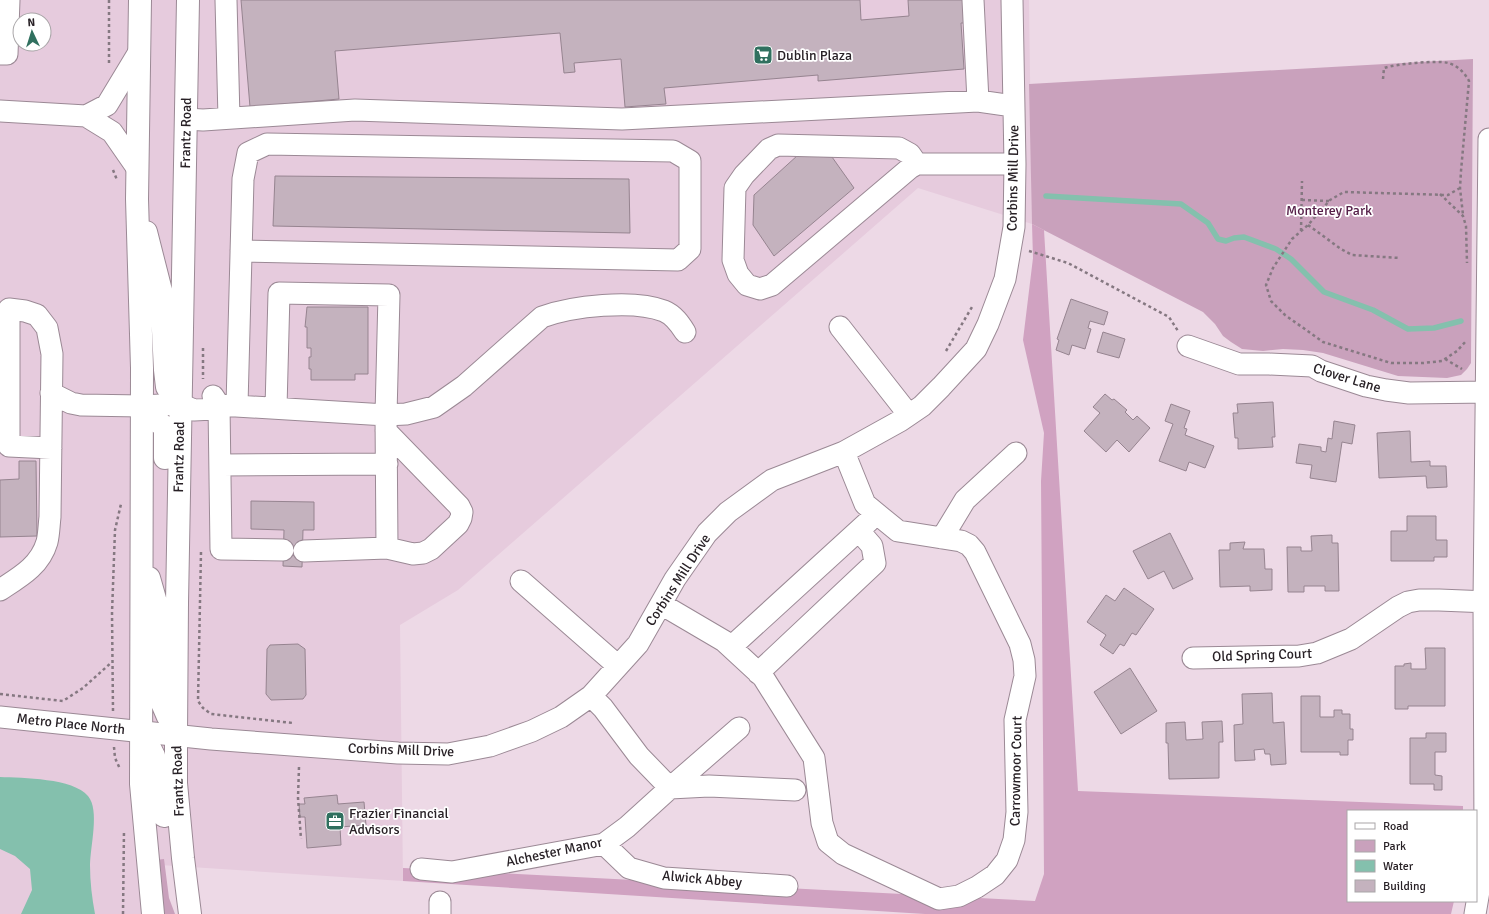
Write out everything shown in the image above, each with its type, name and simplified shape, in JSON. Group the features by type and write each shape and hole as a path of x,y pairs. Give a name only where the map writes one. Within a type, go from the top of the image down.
{"main road":[{"path":"140,0 137,199 142,406 141,784 153,914"},
{"name":"Frantz Road","path":"188,0 180,404 176,782 190,914"},
{"path":"137,199 161,291 167,387 180,404"},
{"path":"142,406 164,428 169,556 177,603"},
{"path":"142,554 157,606 162,704 176,735"},
{"path":"141,731 154,756 161,787 167,837 183,858"}],"street":[{"path":"0,54 7,54 10,0"},
{"path":"226,0 229,118"},
{"path":"973,0 978,101"},
{"name":"Corbins Mill Drive","path":"141,731 398,753 448,754 490,746 532,731 560,716 591,696 638,644 675,579 707,533 728,512 772,480 844,452 900,422 922,406 976,349 988,324 1005,279 1014,227 1015,164 1012,0"},
{"path":"86,116 107,105 139,52"},
{"path":"186,119 229,118 355,110 622,119 978,101 1013,106"},
{"path":"0,111 86,116 112,132 137,168"},
{"path":"1475,914 1487,836 1486,602 1489,139"},
{"path":"240,251 678,260 690,249 690,161 673,151 267,144 248,152 242,179 240,251 228,405 220,466 221,549 283,550"},
{"path":"917,164 910,154 899,148 778,145 769,149 744,175 735,188 733,260 738,274 747,285 760,289 772,285 910,168 917,164 1015,164"},
{"path":"276,408 278,293 389,295 386,423 387,548"},
{"path":"51,393 71,403 81,406 142,406 180,404 194,410 213,410 228,405 276,408 386,423 406,414 434,407 464,386 542,317 558,312 576,308 635,305 664,311 677,319 685,332"},
{"path":"0,590 28,572 40,558 47,542 50,517 51,448 51,393 52,354 47,328 37,315 25,311 5,308 9,446 51,448"},
{"path":"840,327 909,415"},
{"name":"Clover Lane","path":"1188,346 1239,364 1312,366 1321,371 1366,386 1386,390 1409,393 1487,392"},
{"path":"304,551 387,548 413,554 423,553 431,549 458,524 462,518 462,512 459,506 386,423"},
{"name":"Carrowmoor Court","path":"661,604 724,641 762,677 814,758 822,823 828,842 843,854 939,899 959,896 977,888 995,875 1007,860 1014,840 1017,812 1014,720 1025,676 1024,660 1020,644 975,552 969,545 961,540 898,531 865,504 844,452"},
{"path":"942,538 965,500 1016,453"},
{"path":"220,466 386,464"},
{"path":"731,647 877,514"},
{"path":"758,673 875,563 872,546 859,531"},
{"path":"521,581 618,666"},
{"name":"Old Spring Court","path":"1194,658 1299,656 1317,653 1351,640 1398,607 1408,602 1426,600 1486,602"},
{"path":"591,696 603,708 639,756 670,788 709,786 795,790"},
{"name":"Metro Place North","path":"0,717 141,731"},
{"name":"Alchester Manor","path":"421,869 452,872 604,844 626,827 739,728"},
{"name":"Alwick Abbey","path":"604,844 628,868 664,878 787,886"}],"path":[{"path":"109,0 109,70"},
{"path":"1383,79 1384,68 1392,65 1447,62 1455,66 1466,75 1469,81 1460,188 1463,216 1466,226 1467,264"},
{"path":"112,166 118,184"},
{"path":"1301,231 1302,181"},
{"path":"1460,188 1448,194 1344,192 1329,201 1308,225 1292,239 1273,268 1266,285 1271,301 1285,315 1322,342 1391,363 1423,363 1442,361 1457,351 1468,339"},
{"path":"1440,194 1463,216"},
{"path":"1302,200 1329,201"},
{"path":"1308,225 1341,249 1352,255 1400,258"},
{"path":"1029,251 1068,263 1169,317 1188,346"},
{"path":"1445,359 1462,369"},
{"path":"112,697 114,530 121,503"},
{"path":"0,694 64,701 83,688 113,661"},
{"path":"115,758 120,769 121,776"},
{"path":"300,767 298,784 301,839"},
{"path":"123,914 124,823"}],"shaded area":[{"path":"0,0 1029,0 1032,224 918,188 458,590 400,625 403,881 160,865 168,914 0,914"},
{"path":"1032,224 1044,230 1078,791 1463,806 1463,810 1347,810 1347,902 1454,902 1451,914 925,914 403,881 403,868 1035,901 1044,874 1041,481 1044,433 1023,340 1033,258"}],"green space":[{"name":"Monterey Park","path":"1473,59 1471,363 1461,375 1447,378 1398,376 1323,353 1283,349 1263,351 1242,349 1223,336 1215,324 1203,312 1032,224 1029,84"},
{"path":"164,859 169,898 175,914 162,914 155,860"}],"water":[{"path":"0,777 60,782 81,790 88,796 92,802 94,819 90,871 91,890 95,914 21,914 32,890 30,869 15,856 0,849"}],"building":[{"name":"Dublin Plaza","path":"241,0 860,0 861,20 909,16 908,0 967,0 969,23 961,23 964,69 818,81 818,75 664,88 666,104 625,107 621,59 574,63 575,72 564,73 560,33 335,51 339,99 250,107"},
{"path":"798,155 832,157 854,188 774,256 753,225 754,195"},
{"path":"275,176 629,179 630,233 273,226"},
{"path":"1071,299 1108,312 1104,325 1090,321 1088,328 1091,329 1085,349 1072,345 1069,355 1056,350 1059,340 1057,339"},
{"path":"307,307 368,307 368,374 355,374 355,380 311,380 309,357 311,357 311,348 307,348 307,327 305,327"},
{"path":"1103,332 1125,339 1119,358 1097,352"},
{"path":"1105,394 1112,400 1114,399 1127,410 1125,412 1133,420 1137,416 1150,428 1129,452 1117,440 1106,452 1084,431 1100,413 1093,407"},
{"path":"1273,402 1275,437 1272,437 1273,447 1238,449 1238,438 1235,438 1233,413 1238,413 1237,404"},
{"path":"1171,404 1190,411 1184,428 1187,429 1185,435 1214,446 1205,468 1189,462 1186,471 1159,461 1173,424 1165,421"},
{"path":"1334,421 1355,425 1352,444 1342,442 1336,482 1310,478 1312,465 1296,463 1299,444 1321,447 1321,451 1326,452 1328,438 1332,439"},
{"path":"1410,431 1411,462 1430,461 1430,466 1446,466 1447,487 1427,488 1426,476 1379,478 1377,433"},
{"path":"19,461 36,461 37,536 0,537 0,480 19,479"},
{"path":"251,501 314,502 314,530 303,530 302,567 283,566 284,530 251,529"},
{"path":"1407,516 1436,516 1436,540 1447,540 1447,557 1434,557 1434,561 1391,561 1391,531 1407,531"},
{"path":"1170,533 1193,579 1173,589 1164,571 1148,579 1133,551"},
{"path":"1332,535 1332,543 1338,543 1339,591 1325,591 1325,586 1304,586 1304,592 1288,592 1287,547 1301,547 1301,551 1312,551 1311,536"},
{"path":"1245,542 1243,549 1264,549 1265,569 1272,569 1272,590 1250,591 1250,586 1220,587 1219,550 1230,550 1230,543"},
{"path":"1124,588 1154,609 1136,635 1132,633 1124,646 1120,644 1113,654 1100,645 1106,635 1087,622 1106,595 1115,601"},
{"path":"298,644 305,649 306,695 303,699 271,700 266,694 267,649 270,645"},
{"path":"1425,648 1445,648 1445,706 1408,706 1408,709 1395,709 1395,666 1404,666 1404,664 1411,663 1411,669 1426,669"},
{"path":"1130,668 1157,711 1121,734 1094,692"},
{"path":"1272,693 1273,723 1284,722 1286,764 1271,765 1270,754 1265,754 1264,749 1254,750 1255,760 1235,761 1234,725 1243,724 1242,694"},
{"path":"1301,696 1320,696 1320,717 1334,717 1334,710 1342,710 1342,714 1350,714 1350,729 1353,729 1353,740 1348,740 1348,755 1340,755 1340,752 1301,752"},
{"path":"1222,721 1223,742 1219,742 1219,778 1169,779 1166,723 1185,722 1186,740 1203,739 1202,722"},
{"path":"1426,733 1446,733 1446,752 1435,752 1435,775 1442,776 1442,790 1434,790 1434,784 1410,784 1410,738 1426,738"},
{"name":"Frazier Financial Advisors","path":"337,795 338,804 364,802 366,825 340,827 341,845 307,848 305,817 300,817 299,804 305,804 304,798"}],"waterway":[{"path":"1046,196 1181,204 1208,223 1218,239 1226,241 1244,237 1276,249 1291,259 1324,292 1373,310 1408,329 1434,328 1461,321"}],"place":[{"name":"Dublin Plaza","path":"763,55"},
{"name":"Frazier Financial Advisors","path":"335,821"}]}
